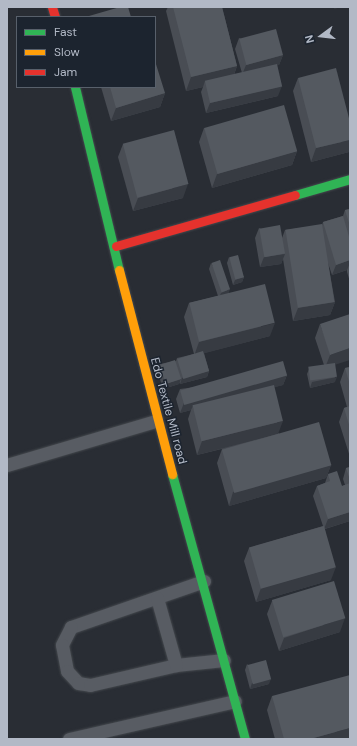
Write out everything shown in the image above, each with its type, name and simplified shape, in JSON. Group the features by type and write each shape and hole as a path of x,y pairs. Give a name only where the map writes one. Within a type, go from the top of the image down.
{"street":[{"name":"Edo Textile Mill road","path":"75,88 116,246 156,421 204,581 245,739"},
{"path":"116,246 350,179"}],"lane":[{"path":"7,465 156,421"},
{"path":"204,581 71,627 62,645 67,671 78,683 90,685 176,665 224,660"},
{"path":"157,598 176,665"},
{"path":"70,739 235,701"}],"building":[{"path":"120,7 128,7 131,16 89,16"},
{"path":"173,7 222,7 237,66 191,77"},
{"path":"276,29 283,55 246,65 239,39"},
{"path":"156,64 165,93 116,108 110,88 156,88"},
{"path":"277,64 282,86 210,103 205,81"},
{"path":"336,68 350,122 350,140 316,148 298,78"},
{"path":"284,105 297,151 217,174 204,128"},
{"path":"174,130 188,184 137,198 123,144"},
{"path":"350,209 350,226 345,210"},
{"path":"343,216 350,240 350,260 336,265 323,222"},
{"path":"322,224 334,302 298,308 285,230"},
{"path":"280,225 285,254 264,257 259,229"},
{"path":"238,255 244,277 235,280 229,257"},
{"path":"220,260 230,289 222,292 211,263"},
{"path":"265,284 275,323 199,342 189,303"},
{"path":"350,314 350,348 330,355 320,324"},
{"path":"203,351 209,371 183,379 177,359"},
{"path":"175,360 181,379 166,384 160,365"},
{"path":"283,361 287,375 184,405 180,390"},
{"path":"335,363 337,377 310,381 308,367"},
{"path":"350,367 350,385 345,368"},
{"path":"274,385 283,421 201,441 192,405"},
{"path":"350,406 350,428 344,408"},
{"path":"319,422 331,465 234,493 222,450"},
{"path":"350,467 350,480 346,468"},
{"path":"337,471 342,486 350,483 350,512 328,519 317,486 330,481 328,474"},
{"path":"324,526 336,567 261,589 249,547"},
{"path":"334,581 345,618 283,637 272,600"},
{"path":"266,660 271,679 253,684 248,665"},
{"path":"350,675 350,728 310,739 284,739 272,696"}],"traffic: fast":[{"path":"75,88 119,270"},
{"path":"295,195 350,179"},
{"path":"172,474 245,739"}],"traffic: slow":[{"path":"119,270 172,474"}],"traffic: jam":[{"path":"52,7 55,16"},
{"path":"116,246 295,195"}]}
